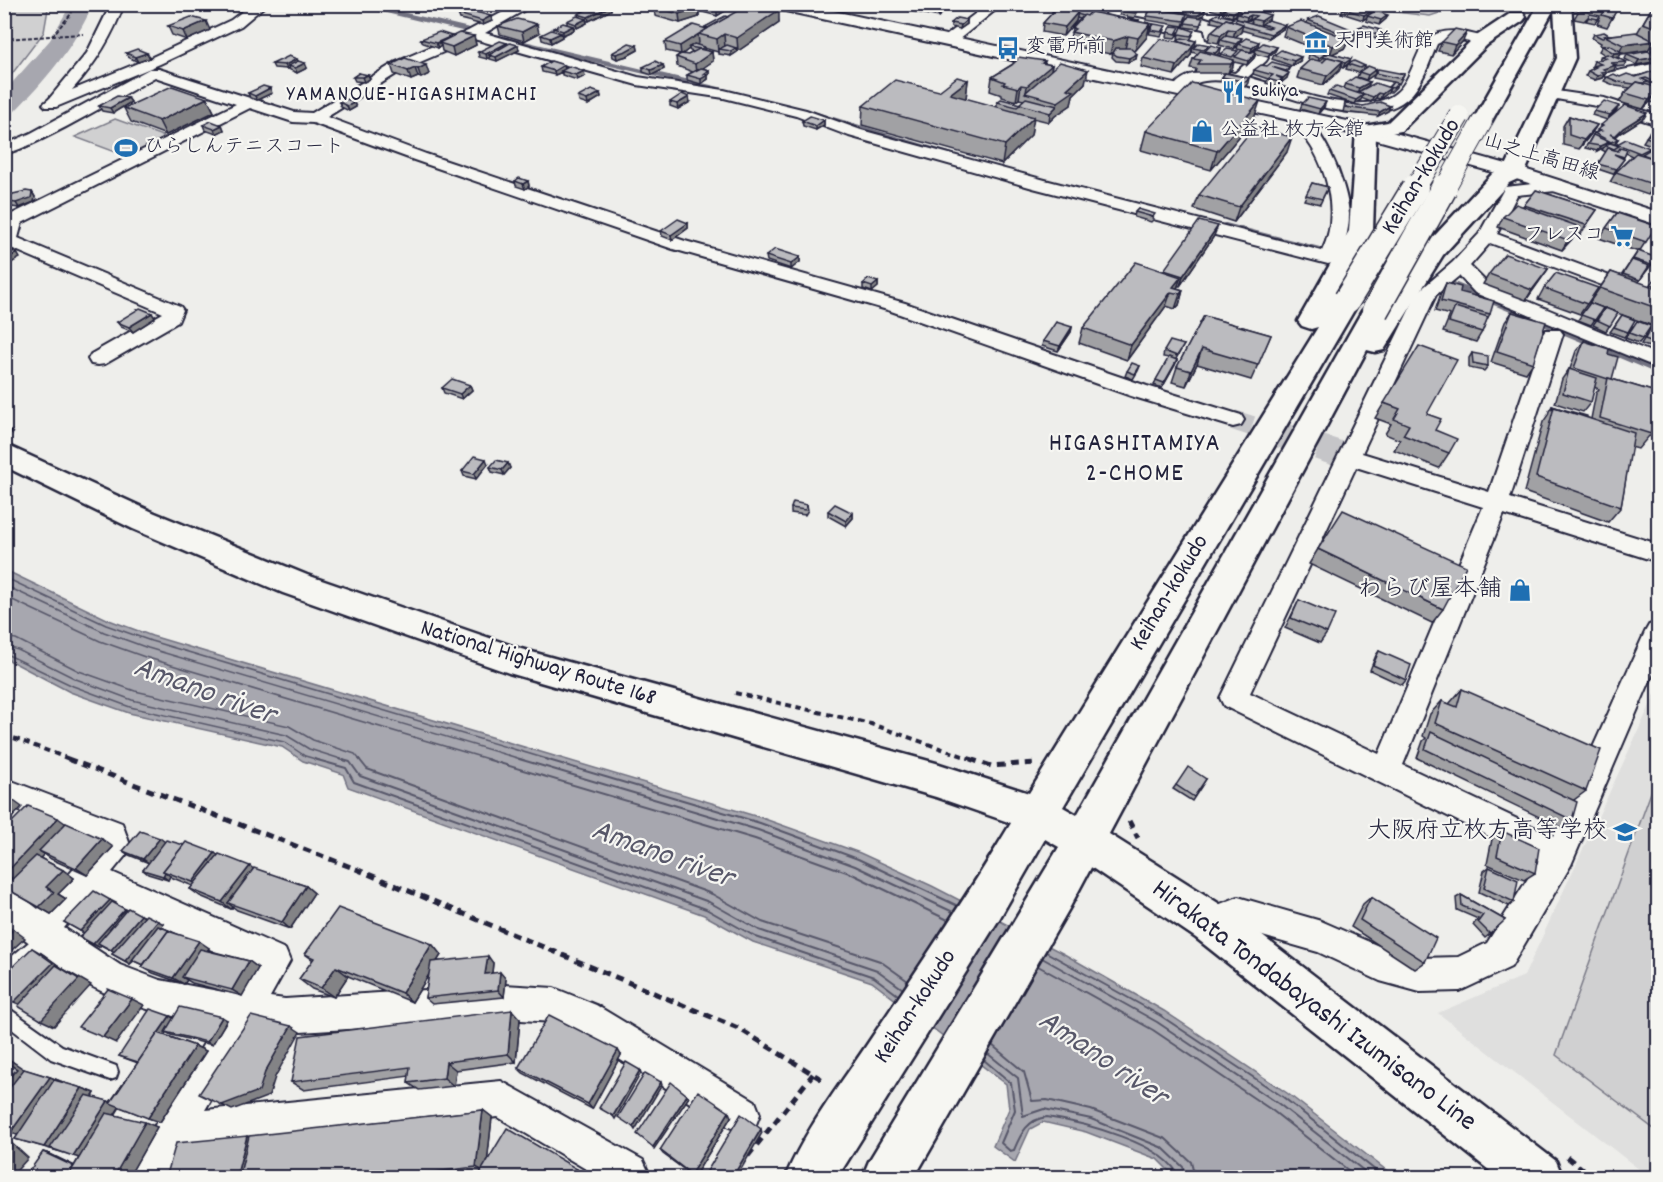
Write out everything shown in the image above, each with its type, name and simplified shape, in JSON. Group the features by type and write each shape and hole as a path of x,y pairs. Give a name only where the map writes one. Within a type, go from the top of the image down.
{"main road":[{"name":"Keihan-kokudo","path":"809,1178 842,1092 1012,861 1302,372 1361,305 1482,122 1548,4"},
{"path":"1321,408 1357,373 1433,251 1501,178 1514,172 1566,58 1562,4"},
{"path":"1302,372 1296,347 1361,231 1366,131 1394,127 1481,41 1520,11"},
{"path":"1494,57 1520,11"},
{"name":"Keihan-kokudo","path":"898,1158 1056,893 1321,408 1361,305 1470,97"},
{"name":"National Highway Route 168","path":"13,447 144,521 295,584 521,663 936,780 1038,814 1084,840"},
{"name":"Hirakata Tondabayashi Izumisano Line","path":"1084,840 1211,923 1539,1178"}],"street":[{"path":"6,151 93,59 108,33 118,4"},
{"path":"51,104 237,23 261,4"},
{"path":"315,118 401,65 472,34 529,4"},
{"name":"山之上高田線","path":"776,4 1366,131 1514,172 1659,219"},
{"path":"1077,4 1108,13 1134,4"},
{"path":"1176,4 1257,28"},
{"path":"948,41 997,5"},
{"path":"1117,18 1198,34 1198,43 1261,58 1238,78"},
{"path":"6,151 154,72 237,26 237,23"},
{"path":"472,34 637,81 724,94 801,113 855,133 1039,184 1328,258 1337,243 1339,234 1340,199 1333,177 1313,136 1290,114"},
{"path":"1179,89 1188,80 1202,76 1238,78 1338,107 1370,106 1394,100 1406,91 1431,42 1437,37 1450,35 1481,41"},
{"path":"1612,76 1659,67"},
{"path":"154,72 292,117 315,118 446,167 679,245 898,308 1233,420"},
{"path":"69,85 88,86 106,82"},
{"path":"1550,94 1604,103 1659,120"},
{"path":"98,359 171,318 173,310 8,240 14,220 249,103"},
{"path":"1559,186 1511,191 1486,236 1460,266 1432,282 1234,698 1560,855"},
{"path":"1486,236 1659,300"},
{"path":"1460,266 1482,289 1659,380"},
{"path":"1432,282 1567,334 1659,362"},
{"path":"1386,772 1567,334"},
{"path":"1349,457 1659,553"},
{"path":"1211,923 1238,913 1321,937 1380,964 1420,975 1460,974 1499,955 1560,855 1659,632"},
{"path":"12,825 14,789 111,833 115,845 87,876 43,933"},
{"path":"87,876 273,961 144,1178"},
{"path":"4,902 43,933 110,978 160,997 285,1016 504,1002 554,1005 584,1017 742,1114"},
{"path":"171,1132 501,1099 630,1173 627,1178"}],"lane":[{"path":"4,974 43,933"},
{"path":"4,1013 57,1053 110,1072"}],"path":[{"path":"51,36 71,14 75,4"},
{"path":"4,39 90,34"},
{"path":"4,425 13,447"},
{"path":"731,692 871,724 991,766 1035,763"},
{"path":"4,739 11,737 356,869 738,1028 842,1092"},
{"path":"745,1160 813,1074"}],"shaded area":[{"path":"5,4 36,5 48,9 44,32 5,83"},
{"path":"1467,4 1430,16 1336,5"},
{"name":"ひらしんテニスコート","path":"115,119 168,138 129,157 75,137"},
{"name":"大阪府立枚方高等学校","path":"1658,688 1658,1177 1649,1177 1438,1013 1524,976"},
{"path":"1658,773 1658,1132 1556,1055"}],"water":[{"name":"Amano river","path":"5,570 109,620 152,636 762,818 860,853 932,886 1064,954 1164,1011 1287,1093 1395,1177 1175,1177 1157,1159 1086,1132 1043,1122 1030,1129 1015,1162 993,1146 1009,1109 1006,1084 872,982 753,942 704,915 348,787 343,774 303,761 282,747 129,713 70,692 5,658"}],"building":[{"path":"596,4 611,6 588,17 578,14 588,9 592,10 590,8"},
{"path":"659,4 691,4 698,8 679,14 654,7"},
{"path":"749,4 771,4 777,6 773,8 779,10 737,38 724,34 717,39 698,34"},
{"path":"1058,4 1075,4 1107,12 1103,15 1091,12 1084,16 1077,14 1078,12 1053,7"},
{"path":"1139,4 1184,4 1190,6 1187,8 1205,10 1198,15 1192,15 1165,7 1154,8 1163,10 1162,14 1164,10 1187,14 1184,21 1147,16 1152,7"},
{"path":"1208,4 1227,4 1221,8"},
{"path":"1230,4 1270,15 1261,21 1252,19 1256,16 1247,17 1237,14 1242,12 1237,10 1233,13 1224,10"},
{"path":"1349,4 1372,11 1364,15 1343,9"},
{"path":"1583,4 1620,4 1612,18 1602,15 1604,12 1592,9 1589,12 1579,10"},
{"path":"1654,4 1659,4 1659,29 1643,23"},
{"path":"1127,7 1138,9 1135,13 1121,11"},
{"path":"1057,8 1078,12 1065,27 1043,23"},
{"path":"468,10 491,16 482,21 458,14"},
{"path":"1375,11 1388,15 1381,20 1367,16"},
{"path":"1091,12 1150,24 1138,38 1128,36 1113,41 1071,32 1084,15 1087,16"},
{"path":"1217,14 1234,18 1224,21 1212,17"},
{"path":"1590,14 1600,16 1598,19 1588,17"},
{"path":"577,16 586,19 576,24 567,21"},
{"path":"725,16 728,17 708,28 705,27"},
{"path":"1189,16 1203,18 1200,25 1185,23"},
{"path":"1319,16 1358,32 1348,36 1308,20"},
{"path":"191,17 206,21 183,31 168,26"},
{"path":"957,18 967,20 961,25 951,23"},
{"path":"517,19 537,24 522,32 498,26"},
{"path":"1226,19 1243,24 1235,30 1228,29 1221,35 1211,32"},
{"path":"1237,19 1268,28 1271,27 1262,24 1268,20 1285,25 1271,34 1243,26 1234,21"},
{"path":"1301,21 1349,39 1333,46 1286,27"},
{"path":"563,23 573,26 563,31 553,28"},
{"path":"1154,24 1166,26 1162,32 1150,30"},
{"path":"693,25 707,29 680,46 665,42"},
{"path":"1364,25 1383,33 1378,35 1359,27"},
{"path":"1172,26 1180,27 1176,34 1168,32"},
{"path":"1182,27 1194,31 1191,36 1179,34"},
{"path":"1455,29 1467,32 1455,45 1442,42"},
{"path":"551,30 561,33 550,38 541,35"},
{"path":"439,32 452,36 436,43 421,39"},
{"path":"1604,32 1609,35 1604,38 1594,34"},
{"path":"1636,32 1654,41 1623,45 1605,36"},
{"path":"459,33 474,36 452,47 439,43"},
{"path":"1226,35 1242,38 1236,44 1220,40"},
{"path":"1182,38 1196,41 1192,46 1178,41"},
{"path":"1246,38 1259,42 1252,48 1238,44"},
{"path":"1160,39 1193,46 1177,66 1143,58"},
{"path":"500,41 507,43 486,54 478,52"},
{"path":"510,43 518,45 496,57 489,55"},
{"path":"629,43 637,45 626,51 612,53"},
{"path":"1199,43 1209,45 1204,50 1193,48"},
{"path":"1263,43 1277,47 1270,53 1256,49"},
{"path":"694,44 704,47 701,49 689,47"},
{"path":"727,45 736,48 731,51 719,49"},
{"path":"1211,45 1221,48 1215,53 1205,51"},
{"path":"1609,45 1622,52 1614,53 1602,46"},
{"path":"1116,48 1130,48 1137,54 1129,58 1117,56 1113,53"},
{"path":"137,49 147,53 135,57 126,53"},
{"path":"699,49 712,52 695,64 676,57 681,54 688,55"},
{"path":"1227,49 1238,51 1232,57 1221,54"},
{"path":"1242,50 1256,54 1248,61 1235,57"},
{"path":"1281,50 1301,57 1294,61 1274,55"},
{"path":"1316,50 1325,54 1319,58 1309,54"},
{"path":"1200,51 1234,60 1231,64 1198,64 1201,60 1193,59"},
{"path":"1648,51 1656,57 1639,60 1627,55"},
{"path":"1329,53 1351,59 1345,63 1323,57"},
{"path":"1607,54 1627,62 1610,63 1616,65 1603,69 1606,71 1601,72 1604,74 1597,76 1588,71 1596,67 1593,66 1601,64 1594,61 1606,58 1601,56"},
{"path":"289,56 297,59 285,65 272,64"},
{"path":"1018,57 1045,61 1042,63 1052,65 1027,86 1021,85 1018,88 1003,84 1005,82 992,77 1012,65"},
{"path":"1328,57 1343,61 1327,76 1300,69 1311,59 1323,62"},
{"path":"405,58 426,65 408,71 391,65"},
{"path":"298,61 305,63 295,68 288,66"},
{"path":"551,61 564,65 554,71 541,67"},
{"path":"655,61 663,65 651,70 643,67"},
{"path":"1354,61 1365,66 1360,68 1348,64"},
{"path":"1060,62 1088,70 1067,89 1074,91 1058,102 1025,93"},
{"path":"1272,62 1290,67 1286,71 1272,67 1289,73 1283,78 1276,76 1282,79 1278,82 1268,79 1273,75 1254,70"},
{"path":"570,66 584,71 576,75 561,71"},
{"path":"1368,66 1376,69 1368,75 1359,72"},
{"path":"701,68 709,70 704,74 708,75 701,79 687,75"},
{"path":"1378,69 1404,74 1401,79 1375,73"},
{"path":"1659,69 1659,80 1653,81 1646,78 1642,79 1649,82 1643,83 1619,82 1607,77 1614,74 1620,77 1627,74 1636,77"},
{"path":"359,73 368,75 353,77"},
{"path":"1225,73 1249,78 1246,82 1222,77"},
{"path":"957,77 968,80 950,94 1034,117 1005,145 863,106 895,80 939,91"},
{"path":"1355,77 1370,82 1359,88 1345,84"},
{"path":"1659,80 1659,86 1650,83"},
{"path":"1393,82 1398,83 1393,88 1389,87"},
{"path":"1637,82 1659,88 1659,93 1649,100 1625,93"},
{"path":"1192,83 1260,101 1217,151 1146,131"},
{"path":"1375,83 1390,88 1373,97 1358,92"},
{"path":"172,86 207,98 159,121 124,108"},
{"path":"263,86 270,88 255,96 248,93"},
{"path":"1336,86 1363,95 1356,100 1329,91"},
{"path":"591,90 600,93 587,100 578,97"},
{"path":"682,94 689,97 677,104 670,102"},
{"path":"117,96 128,98 110,108 99,106"},
{"path":"1026,98 1057,106 1050,113 1019,104"},
{"path":"1308,98 1326,102 1320,109 1302,104"},
{"path":"347,99 354,103 347,106 339,102"},
{"path":"1001,99 1021,104 1017,107 997,102"},
{"path":"1604,101 1619,106 1610,115 1594,111"},
{"path":"1380,102 1390,106 1380,112 1345,107 1345,103 1363,106"},
{"path":"1625,105 1647,113 1623,128 1615,136 1610,134 1618,139 1611,142 1594,133 1601,131 1597,130"},
{"path":"810,116 824,120 816,126 802,121"},
{"path":"1569,116 1597,125 1584,140 1569,135"},
{"path":"211,121 222,125 214,129 203,125"},
{"path":"1659,126 1659,142 1646,137 1653,132 1650,131"},
{"path":"1254,127 1292,137 1239,207 1199,195"},
{"path":"1593,135 1609,142 1600,146 1588,144"},
{"path":"1626,139 1650,148 1640,153 1617,144"},
{"path":"1610,143 1619,146 1614,149 1605,145"},
{"path":"1608,148 1618,151 1620,148 1627,150 1624,157 1614,154 1624,159 1616,169 1598,164"},
{"path":"1652,148 1659,151 1659,155 1653,158 1642,154"},
{"path":"1636,153 1659,160 1659,181 1655,185 1616,172"},
{"path":"519,178 528,181 523,184 515,181"},
{"path":"1312,183 1328,187 1322,199 1306,195"},
{"path":"1536,190 1597,210 1586,225 1524,205"},
{"path":"32,192 31,198 16,203 7,200 13,194"},
{"path":"1516,204 1580,227 1568,240 1503,217"},
{"path":"1138,209 1155,214 1153,217 1135,212"},
{"path":"1617,213 1656,226 1646,242 1606,228"},
{"path":"678,219 688,223 671,235 661,231"},
{"path":"1199,221 1218,226 1183,276 1164,270"},
{"path":"4,248 17,253 4,260"},
{"path":"775,249 800,257 791,264 766,256"},
{"path":"1638,251 1657,258 1651,265 1633,259"},
{"path":"1505,254 1548,269 1532,290 1489,274"},
{"path":"1632,260 1649,266 1640,280 1623,274"},
{"path":"1136,262 1181,277 1173,287 1183,290 1180,294 1171,292 1131,345 1083,328"},
{"path":"1611,272 1659,289 1659,309 1600,288"},
{"path":"1556,273 1598,288 1587,304 1544,288"},
{"path":"1659,273 1659,287 1651,284"},
{"path":"868,279 878,282 872,287 863,284"},
{"path":"1446,283 1461,287 1460,292 1494,301 1490,314 1441,301"},
{"path":"1590,303 1603,308 1595,320 1581,315"},
{"path":"1455,307 1488,317 1482,332 1449,322"},
{"path":"140,308 152,313 129,327 117,322"},
{"path":"1605,308 1618,313 1610,326 1597,320"},
{"path":"1512,312 1546,322 1533,363 1497,351"},
{"path":"1622,315 1635,320 1628,332 1614,327"},
{"path":"1204,316 1271,335 1258,365 1202,349 1191,371 1177,367"},
{"path":"1637,321 1651,326 1643,338 1629,333"},
{"path":"1056,322 1072,327 1060,346 1043,341"},
{"path":"1652,326 1659,328 1659,344 1645,339"},
{"path":"1170,341 1184,345 1177,356 1164,351"},
{"path":"1584,341 1609,349 1608,354 1618,357 1612,379 1574,368"},
{"path":"1419,346 1457,360 1427,414 1441,419 1435,430 1457,439 1449,453 1403,435 1409,425 1394,419 1400,409 1384,403"},
{"path":"1472,353 1488,356 1488,366 1473,363"},
{"path":"1169,357 1177,360 1164,383 1156,380"},
{"path":"1132,363 1140,366 1135,374 1127,371"},
{"path":"1569,369 1597,378 1591,402 1563,393"},
{"path":"1608,378 1659,393 1659,420 1653,418 1651,434 1600,418"},
{"path":"452,379 470,385 460,394 442,388"},
{"path":"1552,406 1587,416 1587,418 1554,407 1552,409"},
{"path":"1554,407 1634,433 1621,507 1536,477"},
{"path":"474,456 486,459 474,474 462,471"},
{"path":"496,460 508,463 502,470 490,467"},
{"path":"793,502 807,505 805,510 791,508"},
{"path":"835,504 853,513 846,521 828,511"},
{"path":"1343,510 1466,566 1443,609 1318,549"},
{"path":"1299,600 1335,615 1327,633 1291,618"},
{"path":"1379,651 1411,665 1406,680 1373,665"},
{"path":"1462,689 1601,750 1586,791 1435,723 1442,701 1457,707"},
{"path":"1431,732 1577,802 1572,820 1425,749"},
{"path":"1188,767 1206,779 1194,797 1176,785"},
{"path":"4,797 11,799 4,805"},
{"path":"28,806 58,818 5,874 4,830"},
{"path":"66,823 102,839 76,868 39,851"},
{"path":"140,831 160,838 143,859 123,851"},
{"path":"1502,831 1539,848 1535,873 1497,856"},
{"path":"166,840 184,845 163,871 165,872 163,876 143,870"},
{"path":"186,842 215,853 193,882 163,871"},
{"path":"219,854 250,866 222,902 190,889"},
{"path":"36,856 63,870 46,887 54,892 39,907 4,887"},
{"path":"1489,867 1518,880 1514,902 1484,888"},
{"path":"254,868 306,886 282,922 228,903"},
{"path":"94,891 110,900 80,931 64,922"},
{"path":"1461,895 1505,920 1490,934 1478,922 1483,915 1462,906"},
{"path":"1371,897 1436,938 1425,962 1360,920"},
{"path":"112,902 125,909 93,944 80,937"},
{"path":"128,908 141,915 111,950 98,943"},
{"path":"338,908 432,944 402,993 336,967 321,988 299,979 314,958 305,954"},
{"path":"146,915 158,921 125,961 112,954"},
{"path":"4,925 12,931 4,939"},
{"path":"158,926 171,931 168,931 143,965 132,960"},
{"path":"168,931 199,941 173,978 142,967"},
{"path":"32,948 53,963 14,1002 4,995 4,975"},
{"path":"200,949 249,961 232,990 182,977"},
{"path":"488,956 485,974 500,972 498,990 425,998 431,962"},
{"path":"56,965 79,979 41,1020 18,1006"},
{"path":"108,989 132,999 103,1037 78,1027"},
{"path":"180,1007 222,1017 207,1042 165,1032"},
{"path":"150,1009 170,1016 138,1062 119,1056"},
{"path":"512,1010 508,1054 446,1062 444,1078 408,1083 410,1067 291,1082 300,1036"},
{"path":"549,1015 618,1050 588,1104 518,1068"},
{"path":"251,1016 291,1026 265,1072 259,1091 222,1105 199,1094"},
{"path":"158,1033 195,1046 148,1118 110,1103"},
{"path":"4,1061 17,1069 4,1083"},
{"path":"626,1062 640,1070 613,1116 599,1108"},
{"path":"24,1069 50,1077 10,1133 4,1131 4,1095"},
{"path":"645,1073 661,1082 633,1127 618,1117"},
{"path":"54,1080 82,1088 44,1147 15,1139"},
{"path":"671,1082 687,1095 653,1147 637,1134"},
{"path":"698,1091 729,1112 691,1174 660,1150"},
{"path":"86,1095 108,1101 73,1156 50,1148"},
{"path":"483,1110 476,1167 383,1178 239,1178 249,1136"},
{"path":"106,1113 145,1122 113,1178 67,1178"},
{"path":"741,1114 761,1129 732,1178 703,1178"},
{"path":"507,1128 577,1169 572,1178 489,1178 480,1173"},
{"path":"247,1136 236,1178 166,1178 176,1143"},
{"path":"43,1152 73,1166 67,1178 25,1177"}],"waterway":[{"path":"4,107 26,85 59,45 82,4"},
{"path":"358,4 722,90"},
{"path":"815,114 955,156"},
{"path":"1225,226 1327,252"},
{"path":"1449,283 1658,371"}],"tunnel":[{"path":"1233,420 1286,437"},
{"path":"1281,435 1349,457"}],"place":[{"name":"天門美術館","path":"1316,42"},
{"name":"変電所前","path":"1008,48"},
{"name":"Sukiya","path":"1233,92"},
{"name":"公益社 枚方会館","path":"1202,131"},
{"name":"ひらしんテニスコート","path":"126,148"},
{"name":"フレスコ","path":"1622,236"},
{"name":"わらび屋本舗","path":"1520,590"},
{"name":"大阪府立枚方高等学校","path":"1625,832"}],"district":[{"name":"YAMANOUE-HIGASHIMACHI","path":"412,95"},
{"name":"HIGASHITAMIYA 2-CHOME","path":"1135,459"}]}
